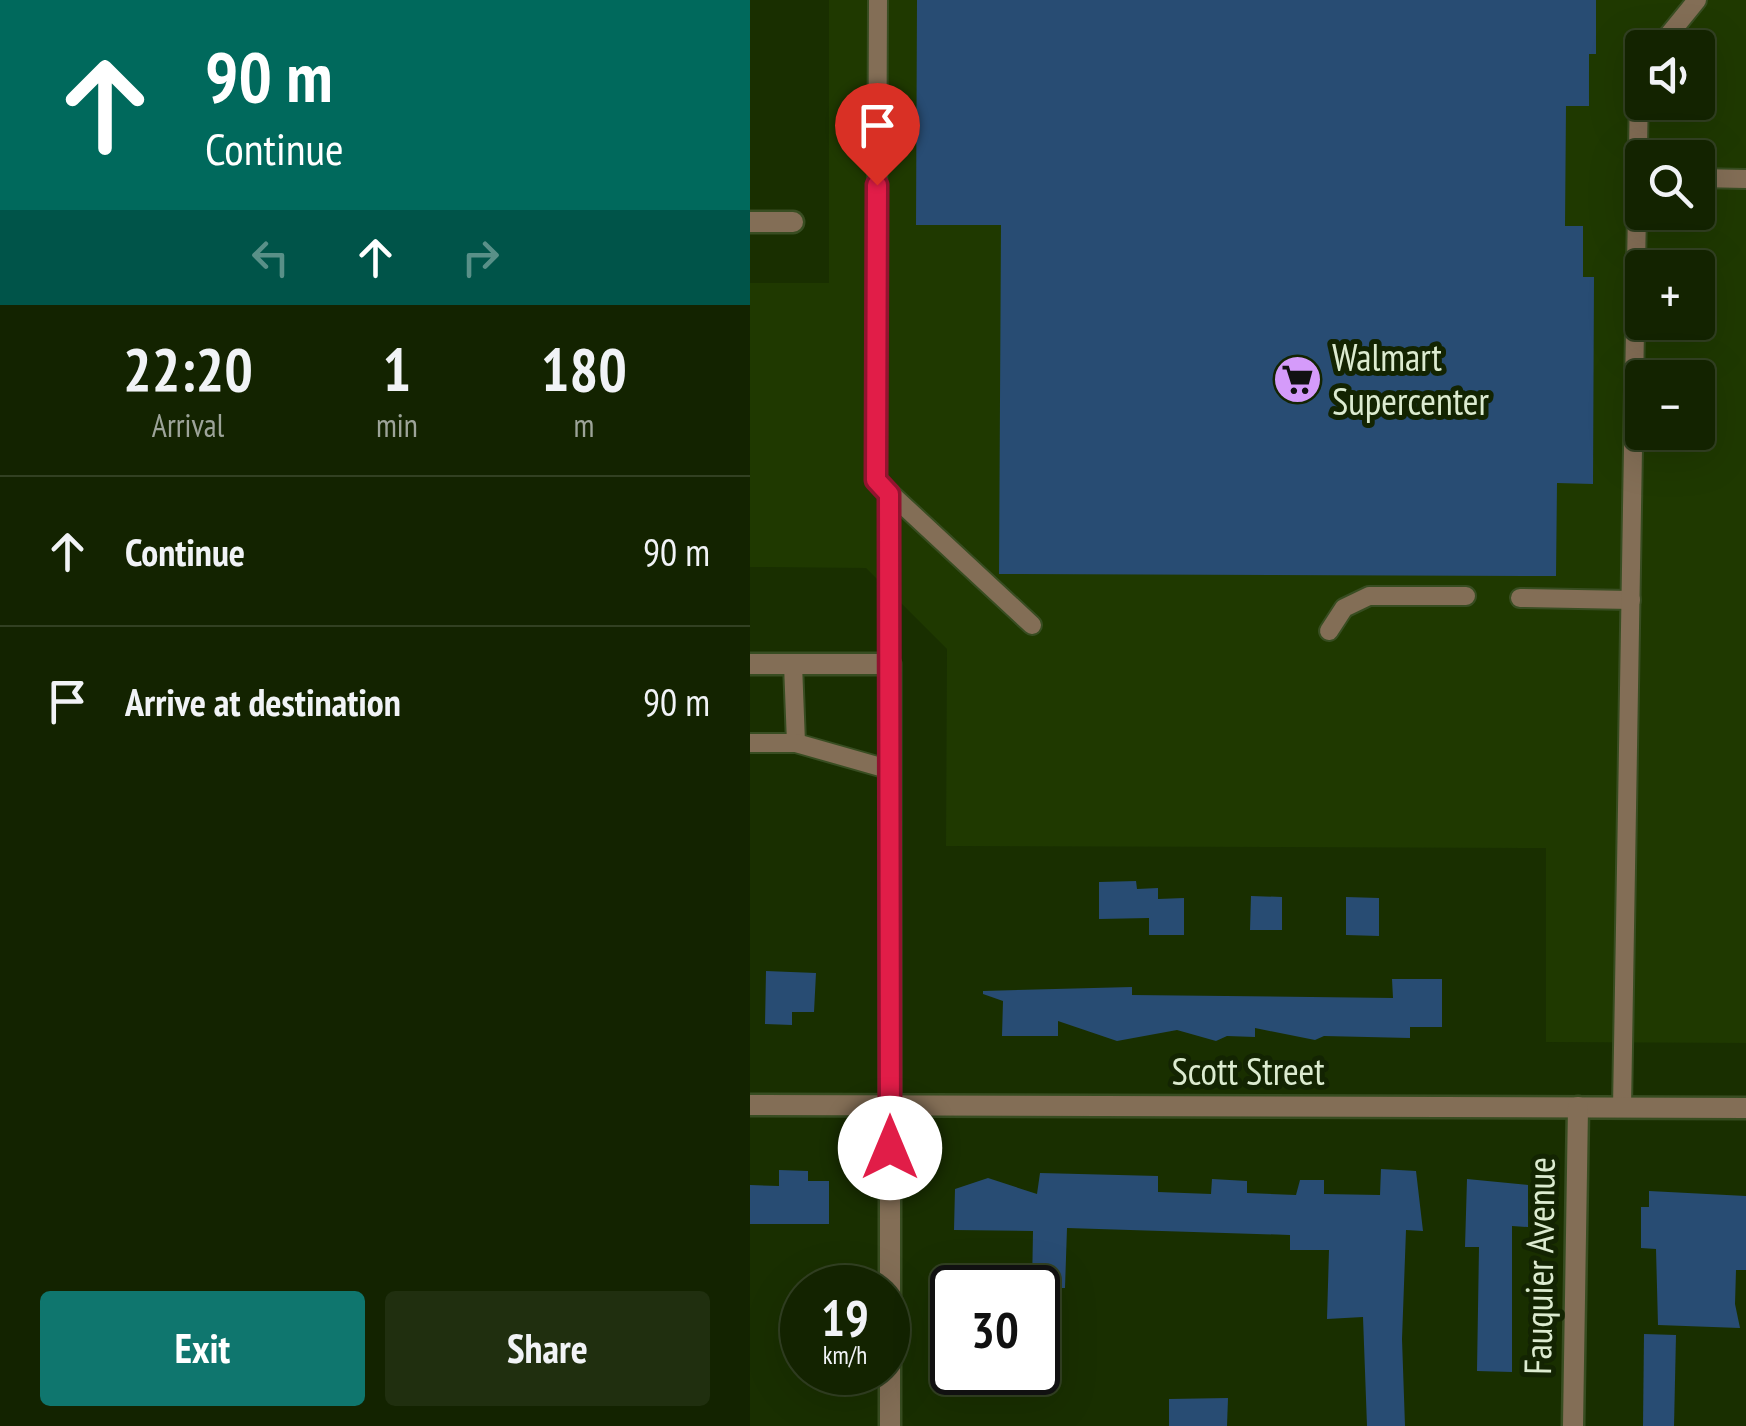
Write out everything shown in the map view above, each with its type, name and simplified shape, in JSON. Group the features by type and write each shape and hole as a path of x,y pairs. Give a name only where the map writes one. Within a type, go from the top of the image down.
{"street":[{"path":"750,222 793,222"},
{"path":"750,664 890,664 890,1426"},
{"name":"Scott Street","path":"750,1105 1746,1108"},
{"name":"Fauquier Avenue","path":"1572,1426 1578,1108"}],"lane":[{"path":"878,0 876,480 1032,624"},
{"path":"1673,30 1697,0"},
{"path":"1715,178 1746,179"},
{"path":"1622,1108 1639,230"},
{"path":"889,494 890,664"},
{"path":"1329,631 1344,608 1369,596 1466,596"},
{"path":"1520,598 1631,600"},
{"path":"793,664 796,743"},
{"path":"750,742 796,743 890,770"}],"shaded area":[{"path":"829,0 1746,0 1746,1043 1546,1042 1546,848 946,846 947,649 866,568 750,567 750,283 829,283"}],"building":[{"name":"Walmart Supercenter","path":"917,0 1596,0 1596,54 1589,54 1589,106 1566,106 1565,226 1583,226 1583,277 1594,277 1593,484 1557,483 1556,576 999,574 1001,225 916,225"},
{"path":"1136,881 1137,889 1158,888 1158,899 1184,898 1184,935 1149,935 1149,918 1099,919 1099,882"},
{"path":"1251,896 1282,897 1282,930 1250,930"},
{"path":"1346,897 1379,898 1379,936 1346,935"},
{"path":"766,971 816,973 814,1012 792,1012 792,1025 765,1024"},
{"path":"1392,979 1442,979 1442,1027 1410,1027 1410,1038 1324,1036 1315,1040 1255,1028 1255,1037 1227,1036 1216,1041 1177,1030 1117,1041 1058,1021 1058,1036 1002,1036 1003,1001 983,994 1132,987 1132,995 1393,998"},
{"path":"1381,1169 1416,1171 1423,1231 1406,1230 1402,1339 1405,1426 1367,1426 1363,1317 1327,1319 1329,1250 1290,1250 1290,1235 1067,1228 1065,1288 1060,1288 1060,1265 1032,1265 1033,1231 954,1230 955,1189 988,1178 1037,1194 1040,1173 1158,1176 1158,1192 1211,1194 1212,1179 1247,1181 1247,1193 1296,1195 1300,1180 1324,1180 1324,1194 1380,1195"},
{"path":"779,1170 808,1171 808,1181 829,1181 829,1224 750,1224 750,1185 779,1186"},
{"path":"1467,1179 1528,1185 1528,1227 1512,1226 1512,1372 1477,1371 1479,1247 1465,1247"},
{"path":"1649,1191 1746,1196 1746,1270 1736,1270 1735,1304 1740,1328 1658,1325 1656,1249 1641,1248 1641,1207 1649,1207"},
{"path":"1644,1334 1676,1335 1674,1426 1643,1426"},
{"path":"1228,1398 1227,1426 1169,1426 1169,1399"}],"place":[{"name":"Walmart Supercenter","path":"1297,380"}],"route":[{"path":"877,185 876,480 889,494 890,1148"}]}
